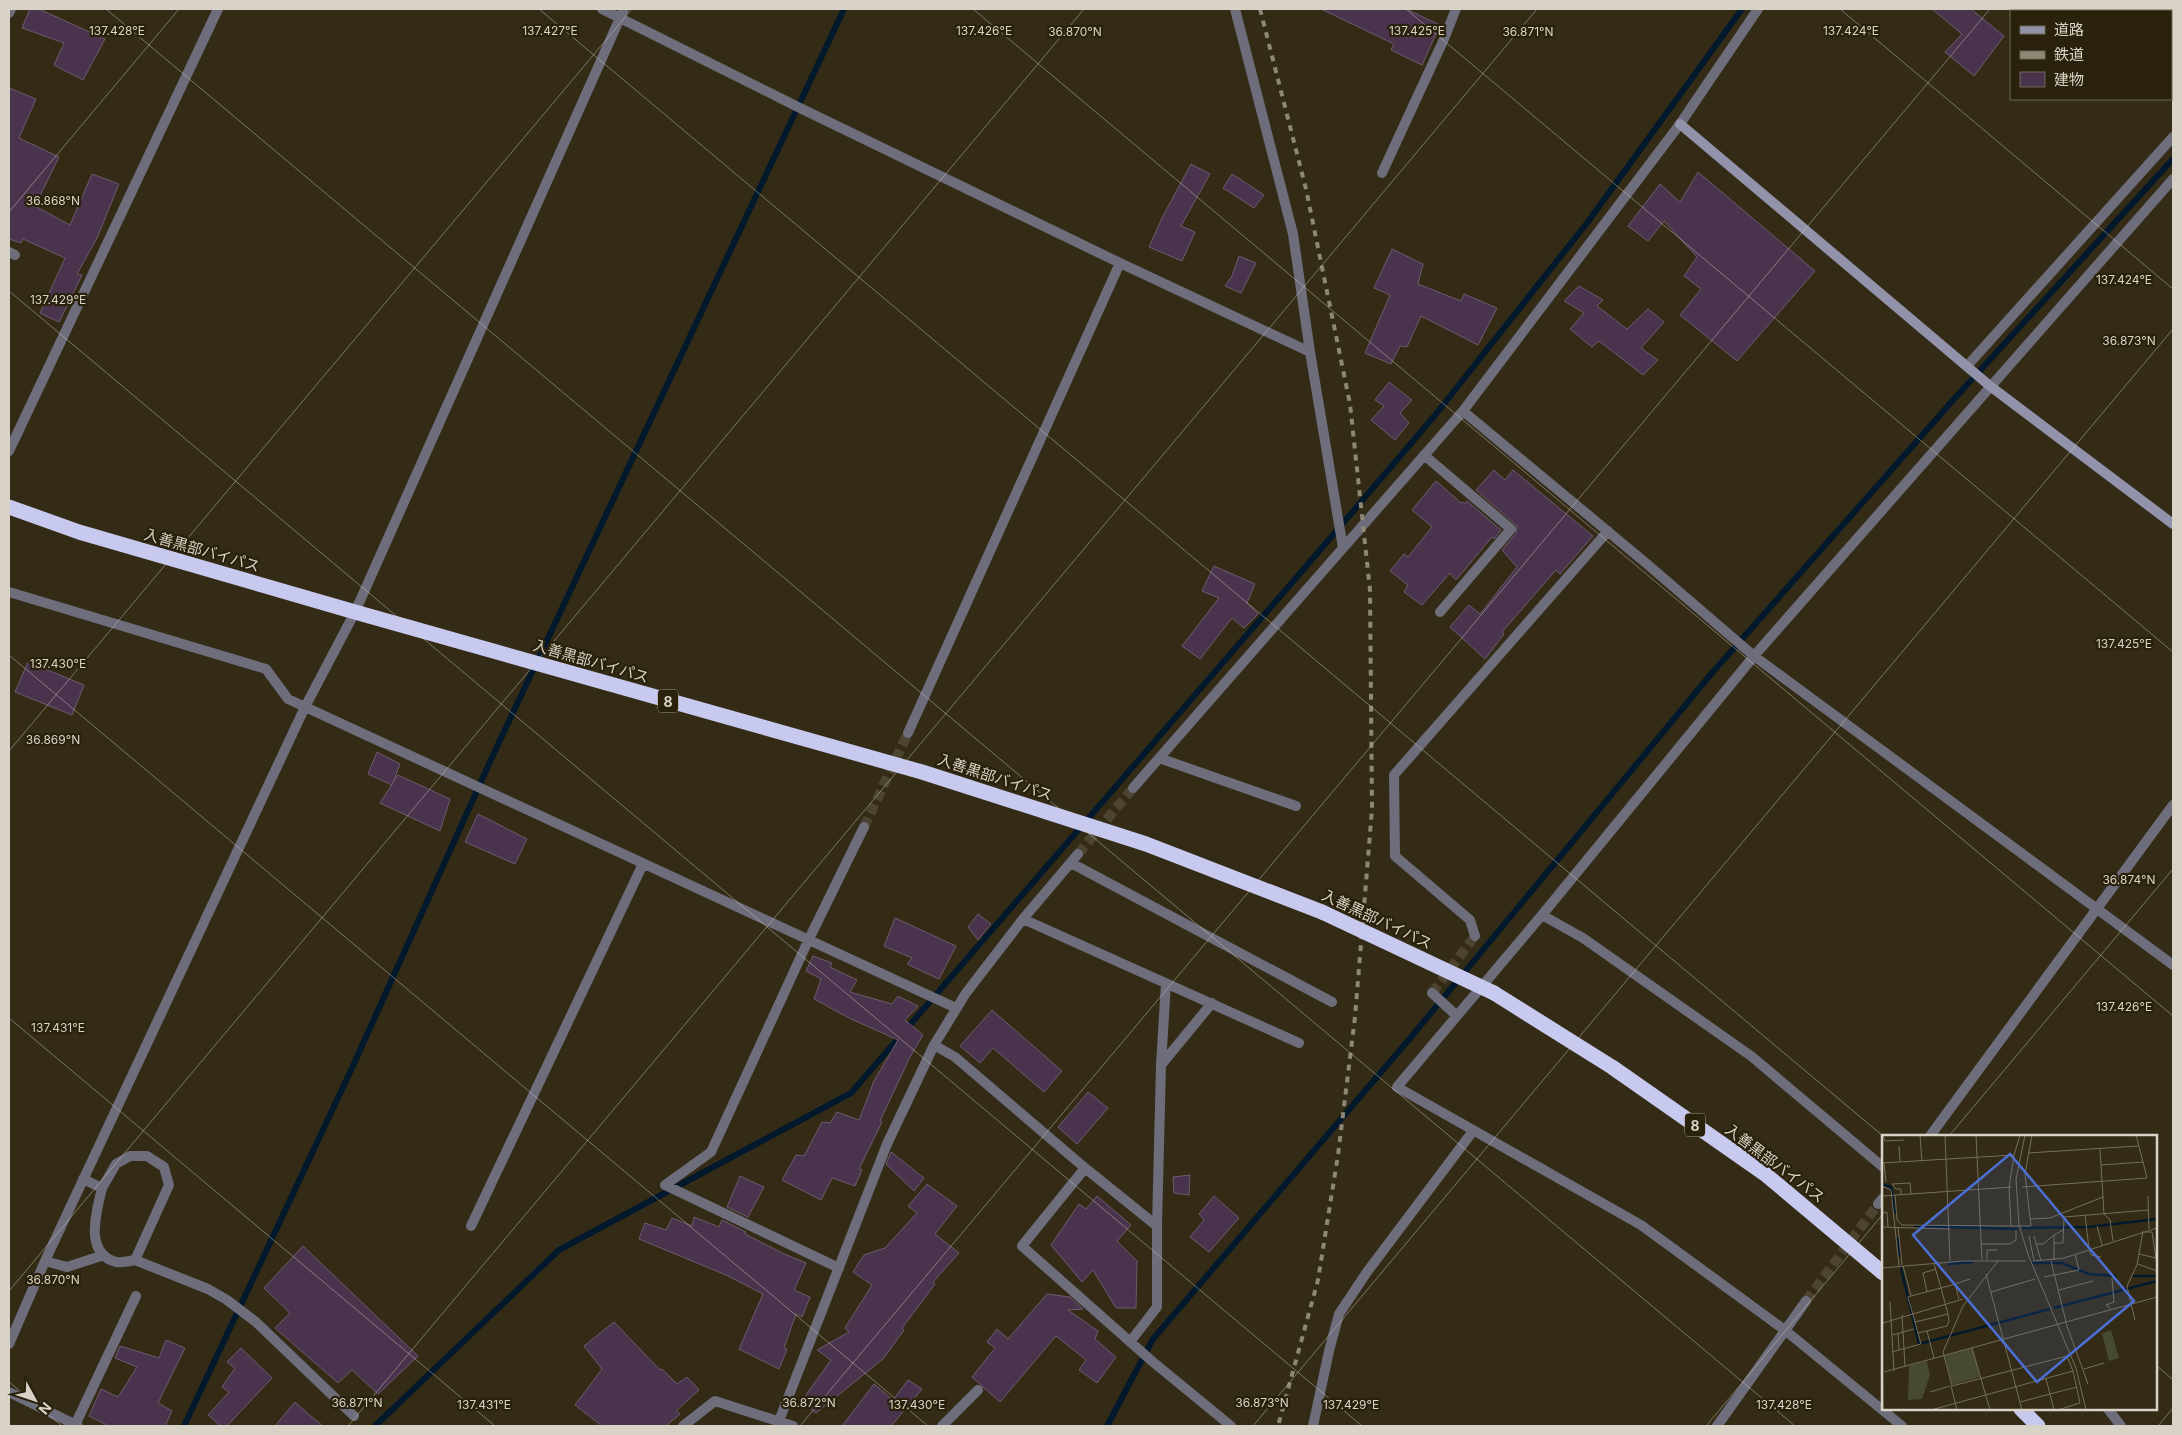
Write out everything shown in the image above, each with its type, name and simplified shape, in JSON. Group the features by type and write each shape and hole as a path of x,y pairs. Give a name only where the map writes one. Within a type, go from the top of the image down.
{"highway":[{"name":"入善黒部バイパス","path":"9,507 79,532 922,772 1146,844 1322,912 1494,993 1612,1067 1765,1174 1882,1271"},
{"path":"2022,1410 2038,1426"}],"street":[{"path":"9,13 11,9"},
{"path":"9,451 218,9"},
{"path":"602,9 622,13 802,109 1120,263 1310,352"},
{"path":"1236,9 1293,234 1310,352 1343,548"},
{"path":"1382,174 1444,40 1456,9"},
{"path":"1132,788 1463,411 1680,124 1758,9"},
{"path":"9,1344 83,1179 305,707 355,612 622,13"},
{"path":"1680,124 1990,386 2173,524"},
{"path":"1967,366 2173,137"},
{"path":"1882,1410 1786,1332 1641,1225 1397,1087 1542,915 1754,656 2173,179"},
{"path":"908,733 1120,263"},
{"path":"1463,411 1608,531 1754,656 2173,965"},
{"path":"1424,455 1511,529 1440,612"},
{"path":"1476,936 1470,920 1395,856 1394,775 1608,531"},
{"path":"9,592 266,669 288,699 956,1008"},
{"path":"1159,758 1296,806"},
{"path":"1931,1135 2173,805"},
{"path":"839,1268 665,1185 711,1152 808,941 864,827"},
{"path":"778,1424 887,1144 934,1046 956,1008 1023,919 1078,854"},
{"path":"1071,863 1332,1002"},
{"path":"471,1226 643,864"},
{"path":"1542,915 1583,938 1751,1056 1882,1166"},
{"path":"1023,919 1299,1043"},
{"path":"1130,1342 1156,1308 1161,1065 1166,983"},
{"path":"1432,993 1457,1016"},
{"path":"1161,1065 1212,1003"},
{"path":"934,1046 955,1057 1085,1168 1157,1226"},
{"path":"1313,1426 1339,1314 1367,1272 1473,1131"},
{"path":"136,1260 169,1185 164,1168 147,1156 130,1156 116,1164 102,1188 96,1213 94,1240 104,1256 116,1262 136,1260 208,1289 227,1300 256,1322 354,1416"},
{"path":"1085,1168 1022,1246 1130,1342 1231,1426"},
{"path":"83,1179 102,1188"},
{"path":"45,1261 67,1267 104,1256"},
{"path":"9,1392 76,1426 136,1296"},
{"path":"1717,1426 1786,1332 1806,1301"},
{"path":"942,1426 978,1390"},
{"path":"683,1426 715,1402 778,1424 793,1426"},
{"path":"1882,1410 1902,1426"},
{"path":"2109,1410 2121,1426"}],"building":[{"path":"30,9 39,9 105,39 83,80 54,65 64,43 22,28"},
{"path":"1321,9 1406,9 1440,25 1422,65 1391,50 1394,44"},
{"path":"1932,9 1971,9 2004,36 1974,76 1945,52 1962,34"},
{"path":"9,88 36,99 19,138 59,157 35,206 70,225 92,174 119,184 97,238 77,274 82,275 59,322 40,313 65,258 23,239 21,243 9,239"},
{"path":"1191,164 1210,174 1181,226 1195,232 1182,261 1149,247"},
{"path":"1698,172 1815,271 1737,361 1680,315 1701,289 1684,276 1697,257 1664,221 1648,241 1628,226 1660,184 1680,202"},
{"path":"1232,174 1264,195 1254,208 1223,188"},
{"path":"1392,249 1423,264 1418,284 1461,301 1464,294 1497,308 1478,345 1421,316 1407,347 1400,346 1391,364 1365,353 1390,295 1374,288"},
{"path":"1239,256 1256,263 1241,293 1225,286 1232,276"},
{"path":"1579,286 1603,300 1597,306 1627,329 1648,309 1664,322 1641,348 1658,360 1643,375 1599,341 1592,347 1570,329 1584,313 1564,301"},
{"path":"1389,382 1412,400 1400,413 1409,423 1395,440 1371,420 1384,406 1375,400"},
{"path":"1494,470 1505,480 1513,470 1593,536 1560,574 1556,570 1502,632 1504,634 1485,659 1450,627 1469,605 1480,614 1517,567 1502,550 1516,533 1517,526 1476,490"},
{"path":"1436,481 1461,503 1465,504 1467,501 1501,530 1494,539 1492,537 1456,580 1450,573 1422,605 1404,592 1408,585 1390,571 1404,554 1408,557 1432,527 1412,510"},
{"path":"1214,566 1255,584 1247,603 1258,614 1244,628 1232,618 1200,659 1182,646 1219,598 1202,591"},
{"path":"28,662 84,685 72,715 15,692"},
{"path":"377,752 400,764 392,785 368,774"},
{"path":"398,775 450,799 440,831 380,803"},
{"path":"478,814 527,839 515,864 465,842"},
{"path":"978,914 991,924 978,940 968,927"},
{"path":"895,918 956,946 939,979 907,964 912,958 884,946"},
{"path":"813,956 832,963 830,967 857,980 850,992 892,1004 898,996 918,1006 905,1020 923,1035 910,1057 880,1121 882,1122 859,1169 862,1170 855,1186 832,1178 821,1200 782,1180 796,1155 804,1156 822,1122 830,1123 837,1112 859,1120 874,1081 898,1040 849,1018 814,999 821,979 806,971"},
{"path":"992,1010 1062,1071 1044,1092 993,1048 980,1063 960,1046"},
{"path":"1088,1092 1108,1108 1077,1144 1058,1127"},
{"path":"891,1152 924,1178 914,1191 886,1164"},
{"path":"1190,1175 1189,1195 1174,1193 1173,1177"},
{"path":"740,1176 764,1187 748,1217 727,1207"},
{"path":"927,1184 957,1206 935,1234 959,1253 933,1282 935,1284 902,1328 904,1330 883,1359 816,1413 801,1402 831,1360 817,1350 849,1332 845,1328 872,1285 853,1272 864,1255 885,1248 917,1213 908,1206"},
{"path":"1097,1196 1131,1225 1117,1241 1137,1261 1136,1308 1116,1308 1093,1270 1082,1282 1051,1245 1079,1204 1086,1209"},
{"path":"1214,1196 1239,1218 1209,1252 1190,1237 1204,1220 1199,1214"},
{"path":"694,1217 719,1227 722,1220 782,1253 806,1263 794,1290 810,1297 802,1317 796,1314 784,1348 787,1349 779,1369 739,1349 763,1294 726,1275 639,1239 645,1223 666,1230 672,1218 692,1226"},
{"path":"303,1246 418,1356 378,1394 352,1370 338,1383 275,1328 290,1313 264,1288"},
{"path":"1047,1294 1070,1297 1083,1309 1068,1310 1098,1331 1095,1339 1116,1357 1097,1383 1079,1370 1086,1360 1056,1336 1000,1402 972,1377 995,1348 987,1342 997,1329 1008,1339"},
{"path":"614,1322 660,1370 662,1369 677,1384 687,1377 699,1390 676,1411 680,1414 666,1426 602,1426 575,1405 602,1369 584,1346"},
{"path":"166,1340 185,1348 158,1403 172,1411 165,1426 109,1426 89,1416 101,1389 118,1397 137,1367 115,1358 120,1346 159,1358"},
{"path":"241,1348 272,1378 227,1426 221,1426 208,1415 229,1392 222,1387 235,1368 227,1362"},
{"path":"908,1380 922,1389 891,1426 842,1426 874,1384 893,1400"},
{"path":"295,1402 307,1413 323,1426 275,1426"}],"waterway":[{"path":"184,1426 352,1068 494,753 844,9"},
{"path":"375,1426 559,1250 851,1093 1436,414 1587,223 1742,9"},
{"path":"1107,1426 1153,1339 1406,1043 1712,673 1955,398 2173,159"}],"tunnel":[{"path":"864,827 908,733"},
{"path":"1078,854 1133,788"},
{"path":"1432,993 1475,936"},
{"path":"1806,1301 1878,1204"}],"railway":[{"path":"1260,9 1306,189 1350,404 1370,590 1372,809 1355,1017 1338,1155 1318,1280 1278,1426"}]}
